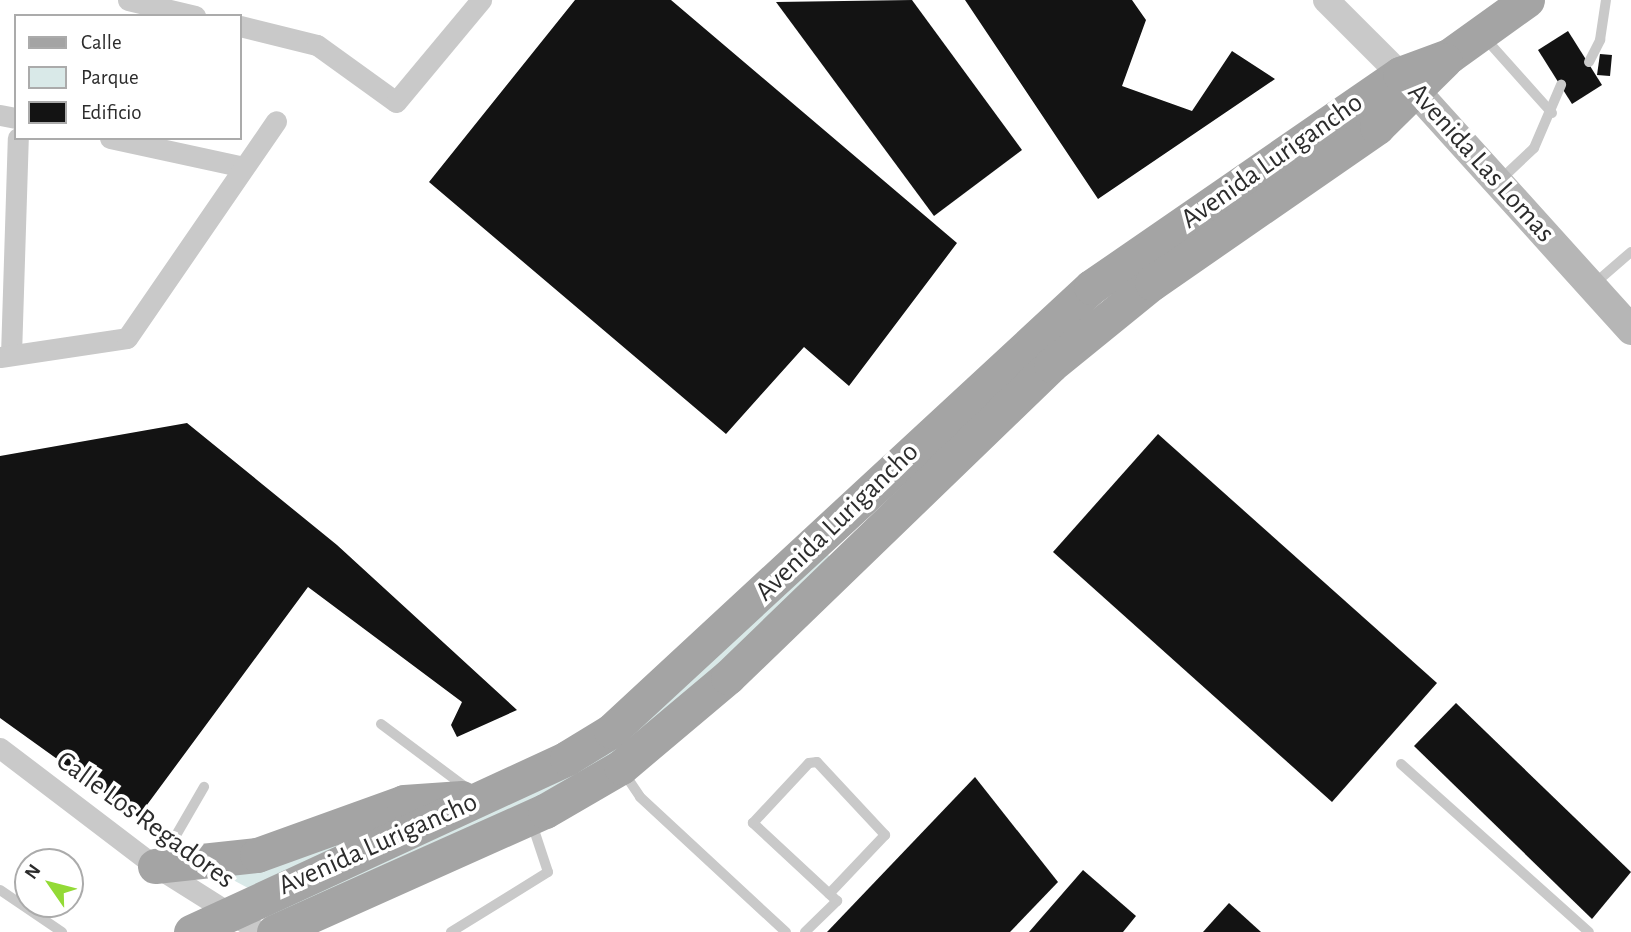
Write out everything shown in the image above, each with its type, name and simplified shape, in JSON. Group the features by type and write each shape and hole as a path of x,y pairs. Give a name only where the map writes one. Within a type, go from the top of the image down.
{"main road":[{"name":"Avenida Lurigancho","path":"191,932 226,913 479,798 611,731 1091,287 1482,35 1527,0"},
{"name":"Avenida Lurigancho","path":"274,932 530,818 621,767 848,563 1051,365 1409,83"},
{"name":"Avenida Las Lomas","path":"1409,83 1631,330"},
{"path":"823,535 848,563"},
{"path":"155,866 257,855 404,802 479,798"}],"street":[{"path":"128,0 187,14"},
{"name":"Avenida Las Lomas","path":"1325,0 1409,83"},
{"path":"242,26 317,45 396,102 471,3"},
{"path":"18,140 6,356 127,338 276,121"},
{"path":"119,140 244,167"},
{"name":"Calle Los Regadores","path":"0,748 155,866 260,932"}],"lane":[{"path":"1589,62 1600,40 1606,0"},
{"path":"1482,35 1552,113"},
{"path":"1498,181 1534,148 1552,113 1561,85"},
{"path":"1592,286 1631,253"},
{"path":"381,724 479,798"},
{"path":"804,932 837,901 829,894 753,823 808,763 817,762 885,835 829,894"},
{"path":"1401,764 1589,932"},
{"path":"621,767 640,797 786,932"},
{"path":"155,866 177,844 204,786"},
{"path":"451,932 548,872 530,818"},
{"path":"0,890 62,932"}],"green space":[{"path":"823,548 832,560 671,717 546,795 269,920 260,909 545,781"},
{"path":"389,829 248,888 222,874 346,837"}],"building":[{"path":"575,0 671,0 957,243 849,386 804,347 726,434 429,182"},
{"path":"912,0 1022,150 934,216 776,2"},
{"path":"965,0 1132,0 1146,20 1122,86 1192,111 1232,51 1275,79 1098,199"},
{"path":"1568,31 1602,85 1572,104 1538,50"},
{"path":"1600,54 1612,55 1610,76 1597,75"},
{"path":"187,423 337,545 517,710 457,737 451,725 462,702 308,587 138,817 0,718 0,456"},
{"path":"1158,434 1437,683 1332,802 1053,552"},
{"path":"1456,703 1631,872 1592,919 1414,746"},
{"path":"975,777 1058,882 1010,932 827,932"},
{"path":"1083,870 1136,916 1123,932 1029,932"},
{"path":"1229,903 1261,932 1203,932"}]}
